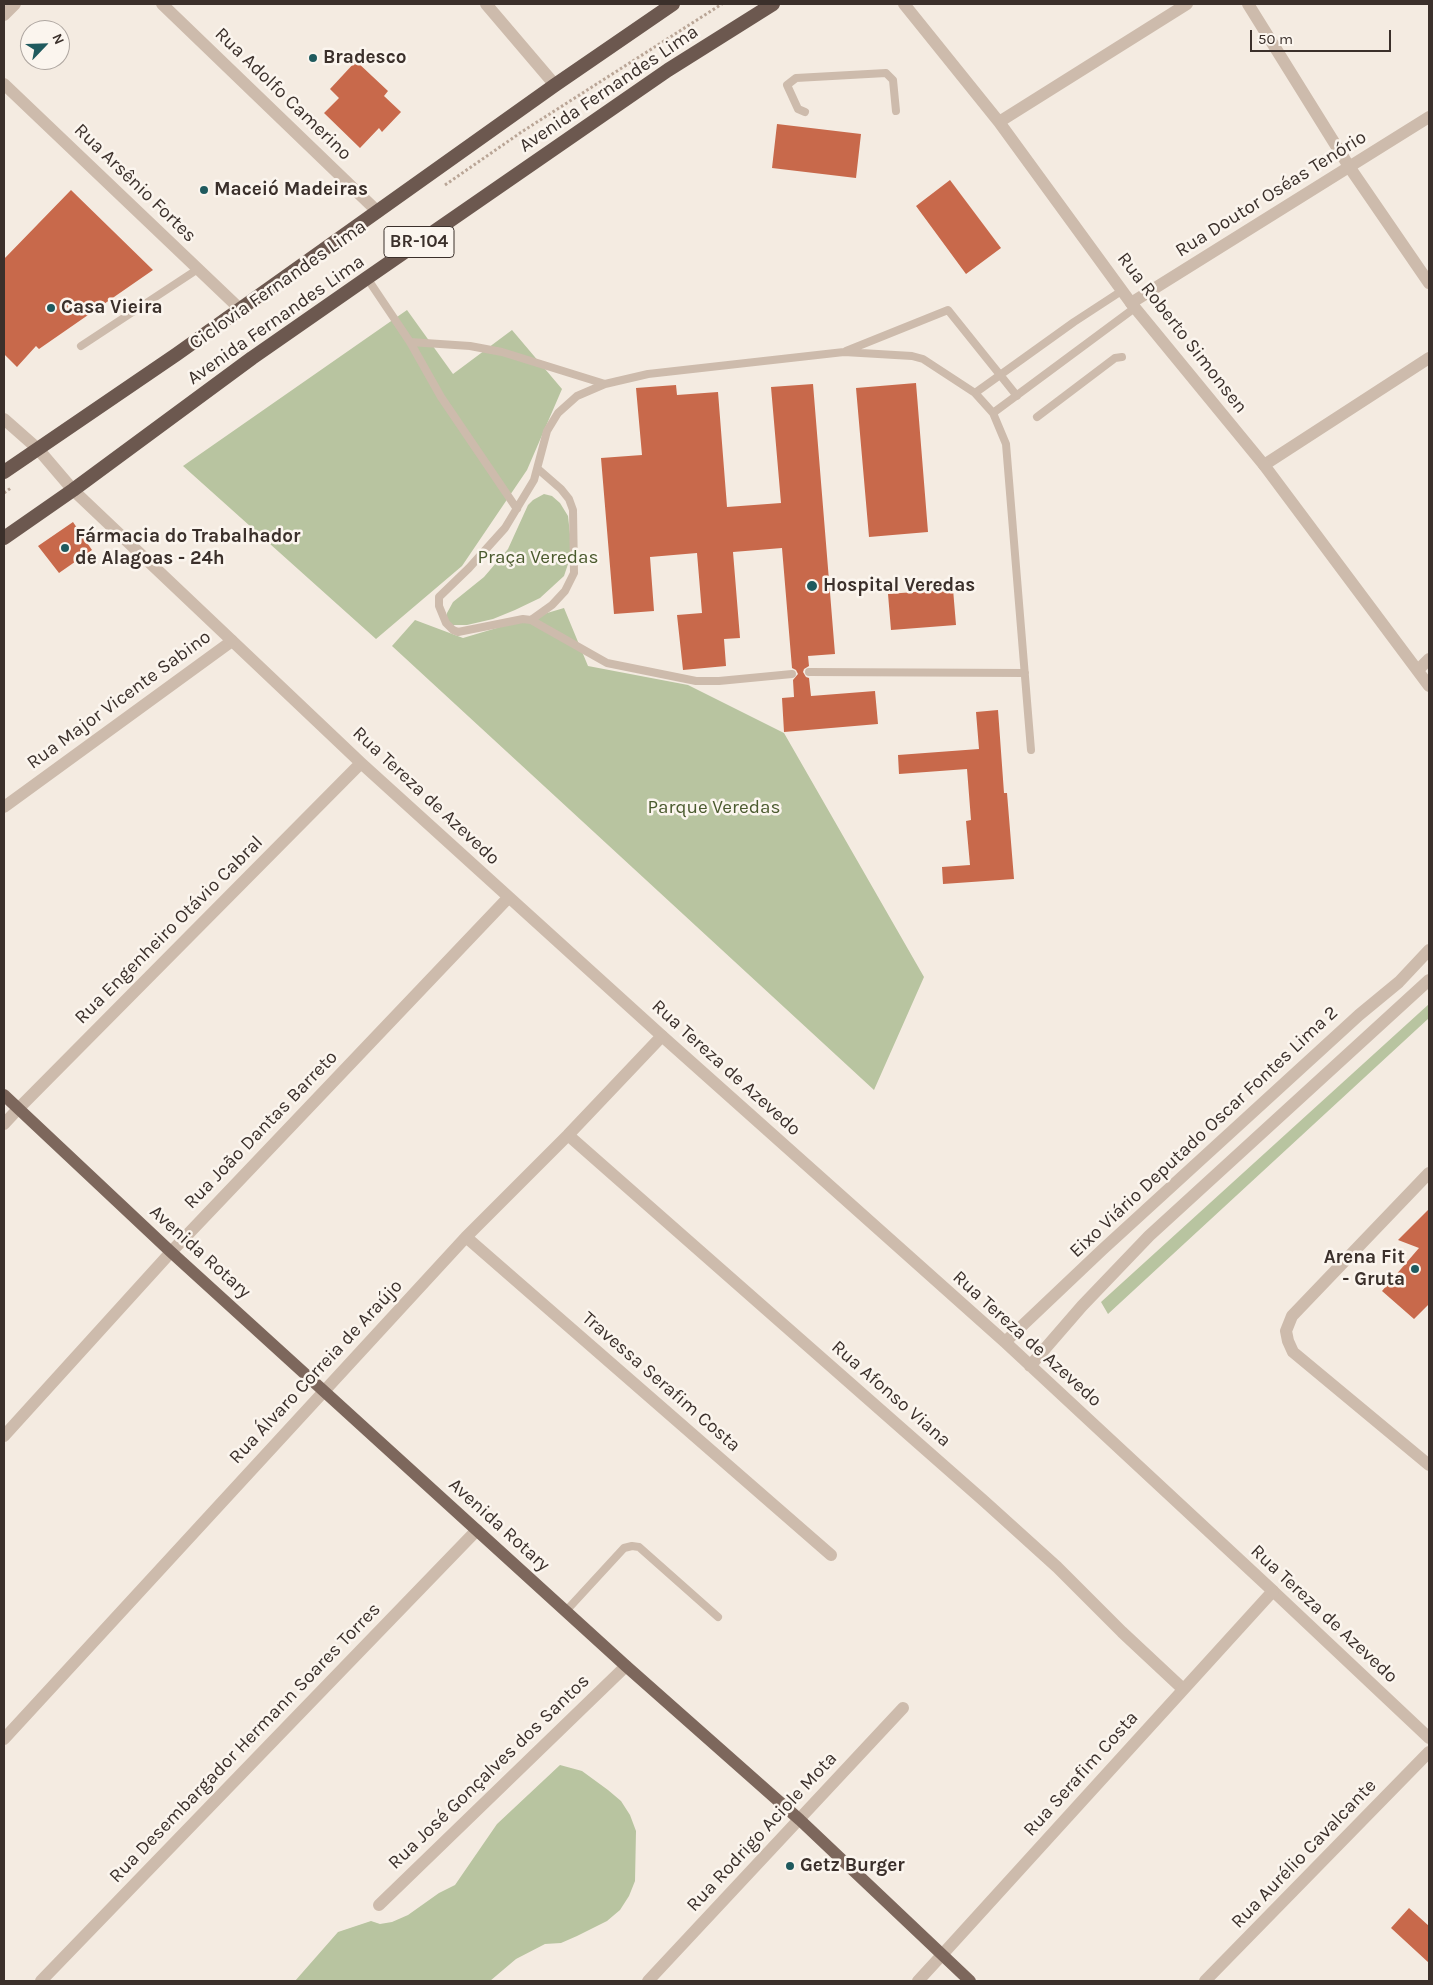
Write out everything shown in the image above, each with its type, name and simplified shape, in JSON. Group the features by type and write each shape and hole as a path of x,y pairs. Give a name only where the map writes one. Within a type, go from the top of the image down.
{"highway":[{"name":"Avenida Fernandes Lima","path":"4,472 240,309 555,85 673,4"},
{"name":"Avenida Fernandes Lima","path":"4,538 73,490 244,364 367,278 668,70 773,4"}],"main road":[{"name":"Avenida Rotary","path":"4,1096 171,1252 626,1666 800,1820 941,1956 970,1981"}],"street":[{"path":"4,15 15,4"},
{"name":"Rua Adolfo Camerino","path":"162,4 378,212"},
{"path":"486,4 555,85"},
{"name":"Rua Roberto Simonsen","path":"904,4 999,122 1134,305 1264,465 1429,686"},
{"path":"999,122 1187,4"},
{"path":"1248,4 1350,168 1429,283"},
{"name":"Rua Arsênio Fortes","path":"4,84 240,309"},
{"name":"Rua Doutor Oséas Tenório","path":"1134,305 1429,117"},
{"path":"1264,465 1429,358"},
{"name":"Rua Tereza de Azevedo","path":"4,419 38,449 73,490 361,763 508,898 1004,1342 1429,1738"},
{"name":"Rua Major Vicente Sabino","path":"4,807 232,641"},
{"path":"1418,670 1429,659"},
{"name":"Rua Engenheiro Otávio Cabral","path":"4,1124 361,763"},
{"name":"Rua João Dantas Barreto","path":"4,1436 171,1252 508,898"},
{"name":"Eixo Viário Deputado Oscar Fontes Lima 2","path":"1004,1342 1359,1015 1399,982 1429,950"},
{"name":"Eixo Viário Deputado Oscar Fontes Lima 2","path":"1030,1366 1082,1306 1149,1236 1429,980"},
{"name":"Rua Álvaro Correia de Araújo","path":"4,1739 466,1238 662,1036"},
{"name":"Rua Afonso Viana","path":"568,1135 992,1507 1184,1689"},
{"path":"1429,1174 1292,1316 1286,1331 1293,1352 1429,1465"},
{"name":"Travessa Serafim Costa","path":"466,1238 831,1555"},
{"name":"Rua Desembargador Hermann Soares Torres","path":"41,1981 477,1530"},
{"name":"Rua Serafim Costa","path":"918,1981 1273,1591"},
{"name":"Rua José Gonçalves dos Santos","path":"379,1905 626,1666"},
{"name":"Rua Rodrigo Aciole Mota","path":"648,1981 904,1708"},
{"name":"Rua Aurélio Cavalcante","path":"1205,1981 1429,1752"}],"lane":[{"path":"805,112 798,109 787,86 796,78 886,73 892,80 896,111"},
{"path":"81,346 198,269"},
{"path":"367,278 410,342 441,397 517,509"},
{"path":"975,393 1123,290"},
{"path":"993,413 1018,396 1134,305"},
{"path":"844,352 948,310 1018,396"},
{"path":"410,342 470,346 502,352 605,384"},
{"path":"792,674 719,681 696,681 608,663 531,620 523,619 458,632 446,623 439,606 440,597 505,528 534,480 547,431 558,414 577,396 605,384 648,374 844,352 912,356 923,359 975,393 993,413 1006,444 1031,750"},
{"path":"1037,417 1115,358 1122,357"},
{"path":"531,620 552,605 565,591 574,573 573,510 569,499 561,489 538,469"},
{"path":"809,672 1024,673"},
{"path":"566,1611 624,1548 632,1546 639,1547 718,1617"}],"path":[{"path":"442,188 523,131 722,4"},
{"path":"4,493 19,483"}],"green space":[{"path":"407,310 453,374 512,330 562,389 527,470 462,566 376,639 183,466"},
{"name":"Praça Veredas","path":"544,494 552,496 560,503 568,516 572,552 564,576 540,598 493,619 467,625 453,625 447,621 447,613 453,602 484,577 508,549 528,505"},
{"name":"Parque Veredas","path":"564,608 588,666 688,685 784,733 924,977 874,1090 392,646 415,620 463,638"},
{"path":"1429,1004 1429,1018 1108,1314 1101,1302"},
{"path":"560,1765 582,1771 621,1801 630,1815 636,1831 635,1881 629,1896 620,1910 607,1921 561,1943 545,1944 516,1959 490,1981 295,1981 338,1932 371,1921 380,1924 392,1922 408,1915 439,1893 455,1885 497,1824"}],"building":[{"path":"356,61 388,91 384,96 401,112 382,132 379,128 360,148 324,113 339,98 330,89"},
{"path":"777,124 861,134 856,178 772,168"},
{"path":"950,180 1001,248 966,274 916,206"},
{"name":"Casa Vieira","path":"71,190 153,270 39,349 36,346 17,367 4,354 4,259"},
{"path":"916,383 928,532 869,537 856,388"},
{"name":"Hospital Veredas","path":"813,384 835,654 808,656 809,666 803,672 809,678 811,696 875,691 878,724 784,732 782,698 794,697 793,680 798,674 792,668 782,548 733,552 740,638 724,639 726,666 683,670 677,615 702,613 697,553 650,557 654,611 614,614 601,458 642,455 636,388 676,385 677,395 718,392 727,507 781,503 771,387"},
{"name":"Fármacia do Trabalhador de Alagoas - 24h","path":"73,522 92,550 59,573 38,546"},
{"path":"953,589 956,625 891,630 888,594"},
{"path":"998,710 1004,793 1007,793 1014,879 943,884 942,867 970,865 966,821 971,820 967,769 899,774 898,755 979,749 976,712"},
{"name":"Arena Fit - Gruta","path":"1429,1209 1429,1304 1414,1319 1382,1291 1419,1248 1398,1240"},
{"path":"1409,1908 1429,1926 1429,1963 1391,1928"}],"place":[{"name":"Bradesco","path":"313,58"},
{"name":"Maceió Madeiras","path":"204,190"},
{"name":"Casa Vieira","path":"51,308"},
{"name":"Fármacia do Trabalhador de Alagoas - 24h","path":"65,548"},
{"name":"Hospital Veredas","path":"812,586"},
{"name":"Arena Fit - Gruta","path":"1415,1269"},
{"name":"Getz Burger","path":"790,1866"}]}
